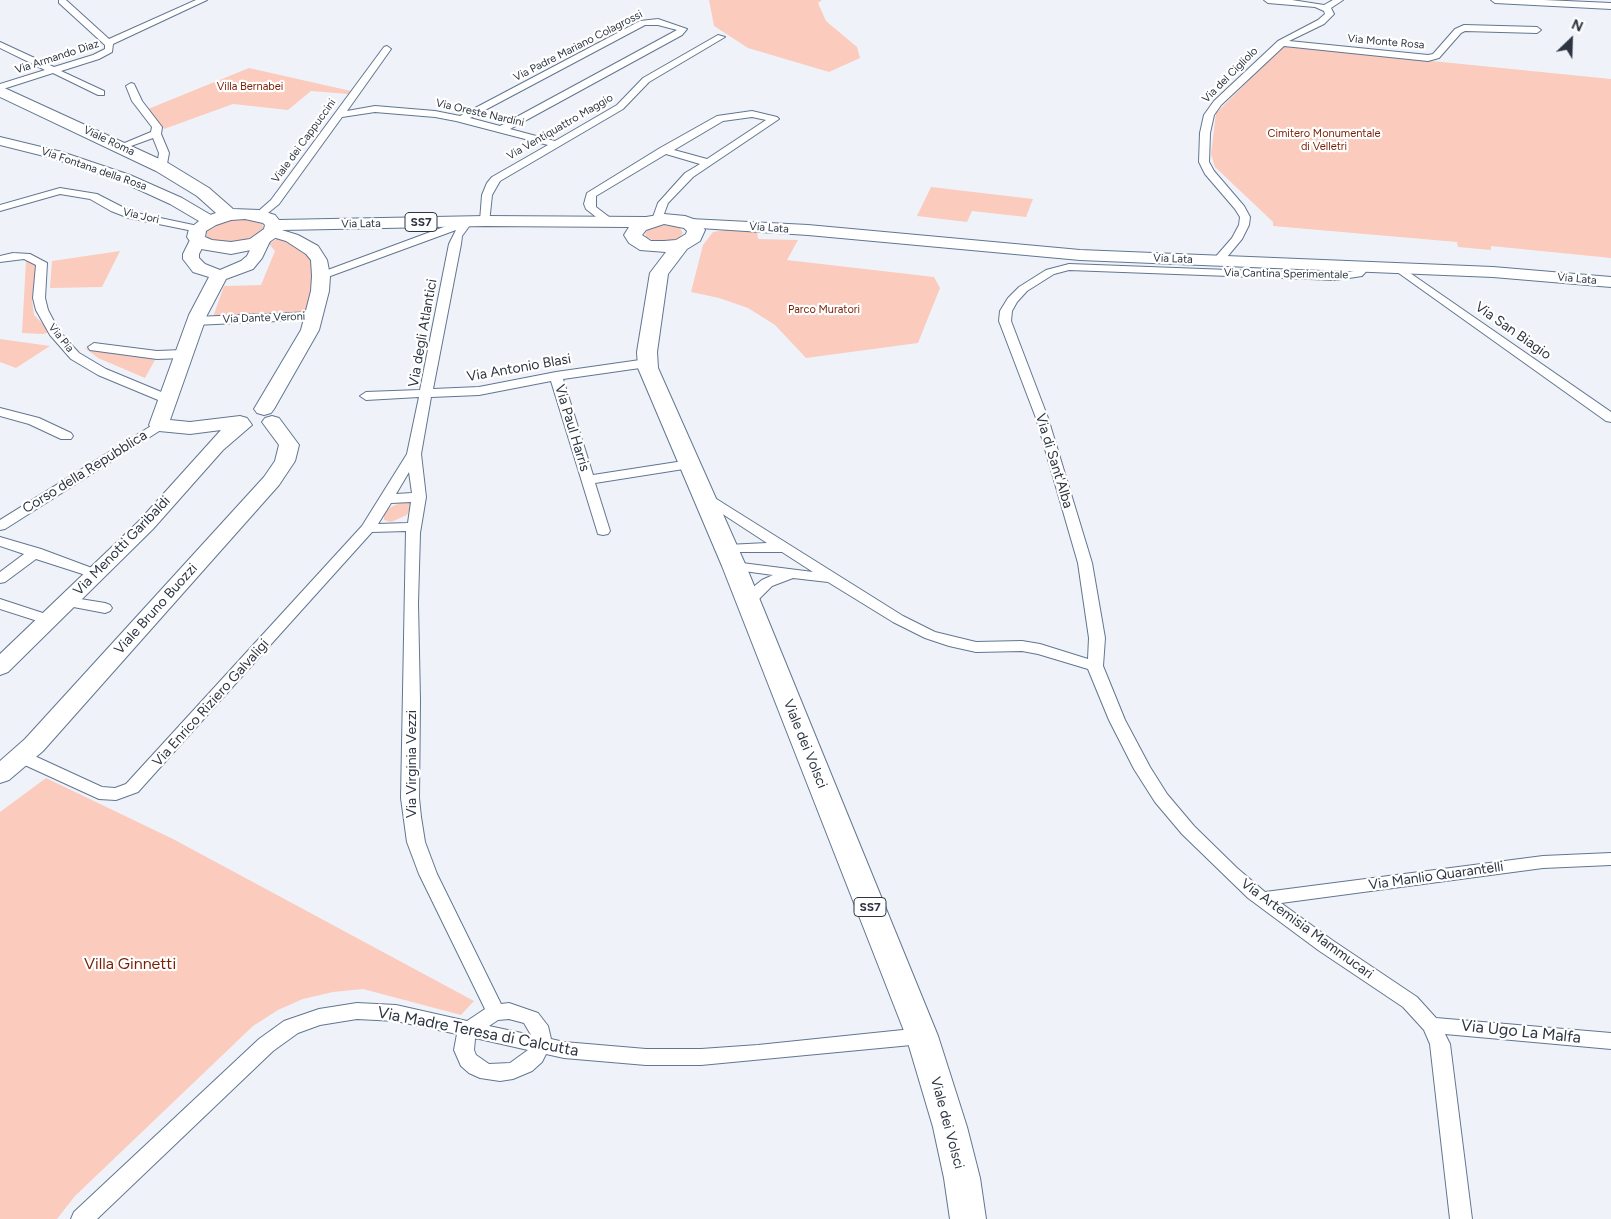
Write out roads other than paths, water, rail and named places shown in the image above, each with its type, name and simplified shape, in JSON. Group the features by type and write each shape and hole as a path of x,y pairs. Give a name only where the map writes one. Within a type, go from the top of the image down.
{"main road":[{"name":"Viale Roma","path":"0,91 120,146 203,192 213,200 210,225"},
{"name":"Via Lata","path":"267,228 477,221 609,222 679,220 689,234 664,247 641,242 605,230 568,222"},
{"path":"652,221 634,230 633,235 641,242 660,273"},
{"path":"210,225 267,228 248,245 222,248 207,245 210,225"},
{"name":"Viale dei Volsci","path":"689,234 660,273 647,363 654,384 730,557 922,1036 952,1134 962,1178 968,1219"}],"street":[{"path":"108,43 203,0"},
{"path":"1268,0 1308,3 1325,8 1339,0"},
{"path":"1496,0 1611,6"},
{"name":"Via Armando Diaz","path":"0,87 105,54 110,48 108,43 62,1"},
{"name":"Via del Cigliolo","path":"1218,261 1237,239 1245,218 1242,210 1219,185 1205,164 1204,143 1207,121 1216,104 1281,43 1290,36 1326,20 1330,14 1325,8"},
{"name":"Via Padre Mariano Colagrossi","path":"460,119 643,23 658,22 683,29 680,33 501,130"},
{"name":"Via Monte Rosa","path":"1281,43 1431,57 1438,54 1458,31 1464,28 1537,30"},
{"name":"Via Ventiquattro Maggio","path":"477,221 486,195 493,182 624,104 638,87 649,78 721,37"},
{"path":"0,45 101,93"},
{"name":"Viale dei Cappuccini","path":"267,228 275,202 387,49"},
{"path":"131,86 136,101 157,127 156,134 164,153 162,168"},
{"name":"Via Oreste Nardini","path":"340,115 362,110 379,109 435,114 556,144"},
{"path":"609,222 591,209 589,202 591,195 664,150 723,117 752,114 774,119 685,179 669,195 652,221"},
{"path":"120,146 156,134"},
{"name":"Via Fontana della Rosa","path":"0,141 57,155 125,178 176,200 210,225"},
{"path":"664,150 708,163"},
{"name":"Via Jori","path":"0,208 48,193 60,192 93,196 115,210 129,215 210,225"},
{"path":"210,225 191,254 191,260 199,268 219,275 232,272 247,265 254,258 267,228 292,238 312,250 319,260 321,276 477,221"},
{"name":"Via degli Atlantici","path":"414,454 457,236 477,221"},
{"name":"Via Lata","path":"689,234 736,226 870,235 1056,253 1397,267 1611,282"},
{"name":"Via Pia","path":"0,259 26,256 41,263 39,298 42,310 54,332 75,356 102,372 167,399"},
{"name":"Via Cantina Sperimentale","path":"1043,276 1202,272 1341,276 1358,274 1365,266"},
{"name":"Via San Biagio","path":"1397,267 1611,418"},
{"name":"Corso della Repubblica","path":"0,526 159,425 195,321 219,275"},
{"name":"Via Dante Veroni","path":"195,321 315,316 321,276"},
{"name":"Via di Sant'Alba","path":"1043,276 1015,296 1006,311 1005,321 1042,418 1085,562 1097,638 1095,666"},
{"path":"159,425 190,428 259,423 306,339 315,316"},
{"path":"94,347 157,355 183,354"},
{"name":"Via Antonio Blasi","path":"366,396 486,390 556,376 647,363"},
{"name":"Via Paul Harris","path":"556,376 603,530"},
{"path":"0,412 34,421 66,436"},
{"name":"Via Menotti Garibaldi","path":"1,666 146,525 231,431 259,423"},
{"name":"Viale Bruno Buozzi","path":"0,774 22,757 268,486 282,466 288,451 288,443 259,423"},
{"name":"Via Virginia Vezzi","path":"414,454 419,497 414,527 411,602 412,701 410,781 413,827 419,852 428,874 496,1013"},
{"name":"Via Enrico Riziero Galvaligi","path":"22,757 99,793 116,794 132,788 368,528 414,454"},
{"name":"Via Paul Harris","path":"587,480 690,464"},
{"path":"387,499 419,497"},
{"path":"705,498 835,580 898,618 937,638 976,647 1022,646 1040,649 1095,666"},
{"path":"368,528 414,527"},
{"path":"0,541 95,574"},
{"path":"730,557 758,547 784,548"},
{"path":"0,579 36,552"},
{"path":"730,557 794,573 835,580"},
{"path":"748,602 767,583 794,573"},
{"path":"68,602 105,608"},
{"path":"0,604 50,620"},
{"name":"Via Artemisia Mammucari","path":"1095,666 1109,704 1128,742 1161,798 1211,854 1262,899 1325,945 1410,1002 1431,1025 1440,1044 1461,1219"},
{"name":"Via Manlio Quarantelli","path":"1262,899 1543,862 1611,859"},
{"name":"Via Madre Teresa di Calcutta","path":"82,1219 258,1052 291,1027 319,1017 347,1012 368,1011 396,1014 470,1029 540,1046 606,1054 701,1057 812,1049 922,1036"},
{"path":"509,1011 531,1018 538,1026 541,1036 540,1046 534,1056 525,1065 513,1071 487,1072 476,1067 468,1060 464,1050 465,1039 470,1029 481,1019 496,1013 509,1011"},
{"name":"Via Ugo La Malfa","path":"1431,1025 1611,1041"}],"park label":[{"name":"Villa Bernabei","path":"250,87"},
{"name":"Cimitero Monumentale di Velletri","path":"1324,140"},
{"name":"Parco Muratori","path":"824,310"},
{"name":"Villa Ginnetti","path":"130,964"}]}
